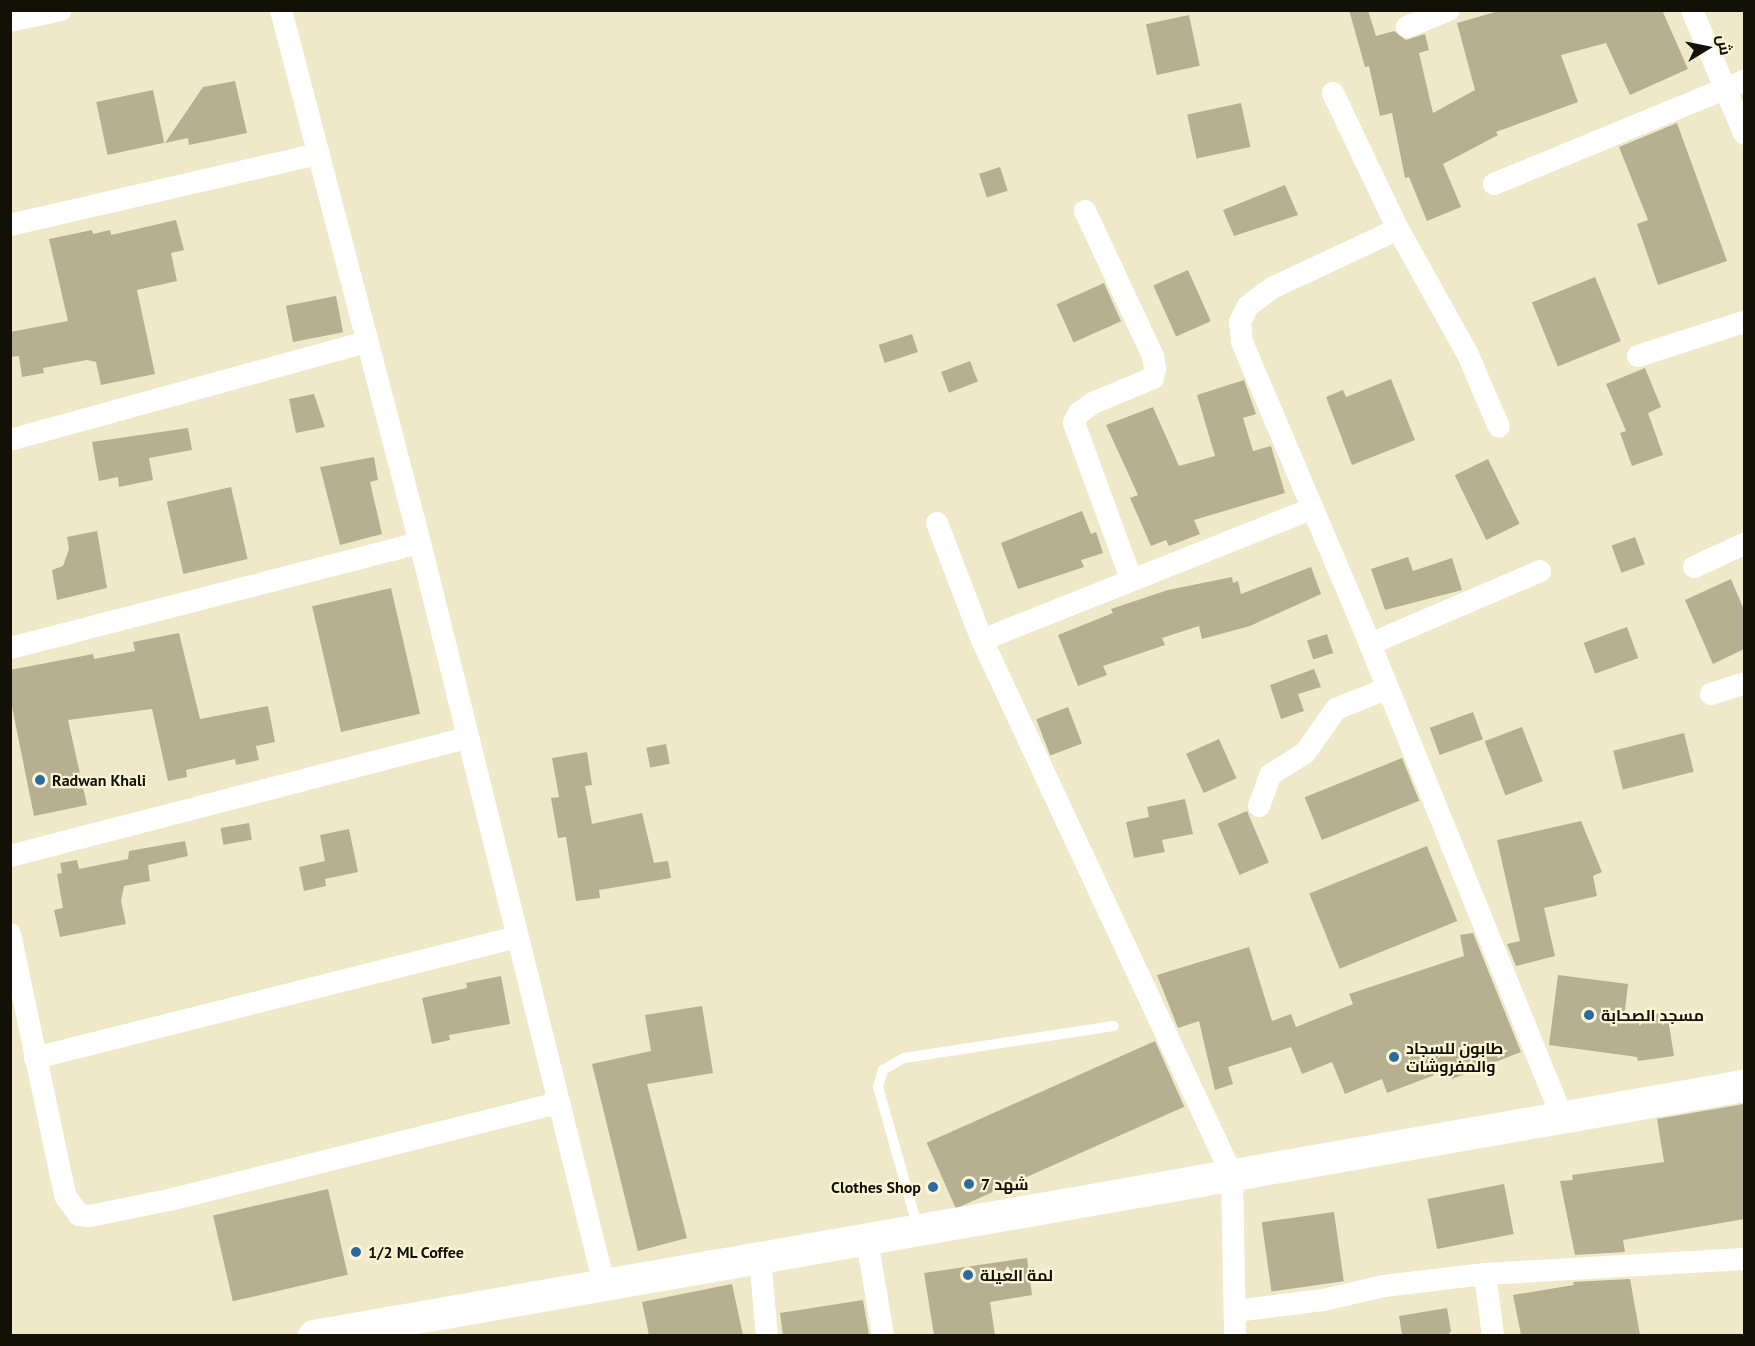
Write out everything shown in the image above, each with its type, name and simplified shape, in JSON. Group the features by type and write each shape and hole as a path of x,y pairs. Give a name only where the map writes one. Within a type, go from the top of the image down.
{"main road":[{"path":"314,1335 394,1328 604,1284 1744,1086"}],"street":[{"path":"10,21 61,10"},
{"path":"281,10 365,342 420,543 465,738 604,1284"},
{"path":"1407,27 1449,10"},
{"path":"1692,10 1734,86 1744,133"},
{"path":"1494,184 1734,86"},
{"path":"1333,93 1398,229 1468,355 1499,427"},
{"path":"10,225 318,154"},
{"path":"1085,211 1153,356 1155,369 1153,378 1093,403 1079,413 1074,423 1131,579"},
{"path":"1398,229 1272,288 1248,306 1240,322 1242,342 1370,644 1563,1119"},
{"path":"1638,356 1744,322"},
{"path":"10,440 365,342"},
{"path":"982,640 1313,508"},
{"path":"937,523 982,640 1232,1175 1235,1335"},
{"path":"10,648 420,543"},
{"path":"1694,567 1744,544"},
{"path":"1370,644 1540,571"},
{"path":"1712,694 1744,683"},
{"path":"1260,806 1270,775 1305,753 1336,709 1388,688"},
{"path":"10,856 465,738"},
{"path":"10,934 66,1197 79,1215 90,1216 557,1103"},
{"path":"35,1058 515,937"},
{"path":"867,1240 883,1335"},
{"path":"760,1258 767,1335"},
{"path":"1236,1311 1485,1274 1744,1259"},
{"path":"1485,1274 1493,1335"}],"lane":[{"path":"919,1231 878,1087 883,1070 904,1058 1114,1026"}],"building":[{"path":"1349,10 1368,10 1376,36 1394,31 1406,40 1425,34 1429,50 1419,53 1433,113 1475,90 1457,23 1502,10 1662,10 1688,69 1630,95 1606,43 1561,55 1578,102 1496,132 1498,135 1443,164 1461,207 1427,221 1409,177 1405,178 1392,113 1380,116 1369,66 1365,67"},
{"path":"1189,15 1200,66 1157,75 1146,24"},
{"path":"235,81 247,133 189,145 188,138 165,143 203,87"},
{"path":"153,90 164,143 107,155 96,102"},
{"path":"1241,103 1250,147 1197,158 1187,114"},
{"path":"1677,123 1727,261 1658,285 1637,224 1648,220 1619,147"},
{"path":"1000,167 1008,191 987,198 979,174"},
{"path":"1285,185 1298,215 1234,236 1223,210"},
{"path":"176,220 184,250 171,253 177,281 137,290 155,374 101,385 96,362 87,360 43,368 44,373 22,377 19,356 10,357 10,332 68,321 49,239 92,230 93,234 110,230 111,235"},
{"path":"1188,270 1211,321 1176,337 1153,285"},
{"path":"1595,277 1621,341 1558,366 1532,302"},
{"path":"1104,283 1121,321 1074,343 1056,304"},
{"path":"336,296 343,332 293,342 286,306"},
{"path":"912,334 918,352 885,363 879,345"},
{"path":"970,361 978,382 949,393 941,372"},
{"path":"1645,368 1661,407 1648,413 1663,455 1632,466 1620,433 1626,431 1606,384"},
{"path":"1391,379 1415,440 1352,465 1326,397 1343,390 1346,397"},
{"path":"1244,380 1256,414 1243,418 1253,451 1271,446 1285,493 1194,520 1200,534 1169,546 1166,540 1151,546 1130,498 1138,495 1106,425 1153,407 1179,466 1215,456 1197,395"},
{"path":"314,394 325,427 296,433 289,399"},
{"path":"188,428 192,450 149,458 153,480 119,487 118,477 99,481 92,442"},
{"path":"374,457 378,480 370,482 382,534 340,545 320,467"},
{"path":"1488,459 1520,524 1486,540 1455,475"},
{"path":"231,487 248,559 183,574 167,502"},
{"path":"1082,511 1091,534 1096,532 1103,553 1081,560 1084,567 1018,589 1001,543"},
{"path":"97,531 107,588 57,600 52,570 63,566 69,549 67,537"},
{"path":"1635,537 1645,564 1621,573 1612,546"},
{"path":"1408,557 1413,571 1452,558 1462,590 1385,610 1371,569"},
{"path":"1311,567 1321,594 1250,626 1202,639 1199,626 1162,638 1165,645 1103,666 1107,675 1078,686 1058,635 1113,613 1111,609 1168,590 1232,577 1233,583 1238,581 1241,594"},
{"path":"1731,579 1744,610 1744,649 1713,664 1685,600"},
{"path":"391,588 420,714 341,732 312,606"},
{"path":"1627,627 1638,658 1595,674 1584,643"},
{"path":"179,633 200,719 268,706 275,742 256,746 259,760 236,765 235,759 186,770 187,777 168,781 152,709 68,720 87,805 34,816 10,697 10,670 93,654 94,659 135,651 133,642"},
{"path":"1327,634 1333,653 1313,660 1307,640"},
{"path":"1314,669 1321,687 1298,694 1304,711 1281,719 1270,685"},
{"path":"1068,707 1082,743 1050,756 1036,719"},
{"path":"1473,712 1483,739 1440,755 1430,728"},
{"path":"1522,727 1543,781 1505,795 1485,741"},
{"path":"1684,733 1694,772 1623,789 1613,751"},
{"path":"1219,739 1236,778 1204,793 1186,754"},
{"path":"666,744 670,764 650,767 646,748"},
{"path":"587,752 592,785 585,786 592,824 642,813 654,863 668,861 671,878 599,890 600,898 576,901 566,837 558,838 551,798 559,797 552,758"},
{"path":"1402,758 1419,801 1322,840 1305,797"},
{"path":"1185,799 1193,834 1162,840 1165,852 1134,858 1126,822 1149,817 1147,807"},
{"path":"1247,811 1269,863 1239,875 1218,824"},
{"path":"1581,821 1602,872 1593,876 1597,896 1544,908 1555,956 1516,966 1507,944 1520,941 1497,840"},
{"path":"249,823 252,840 223,845 220,828"},
{"path":"349,829 358,872 325,879 326,886 304,891 299,867 325,861 320,835"},
{"path":"185,841 188,856 148,865 150,881 124,886 121,901 126,924 60,937 54,910 63,908 57,874 62,873 60,863 77,860 79,869 128,859 129,851"},
{"path":"1427,846 1457,921 1340,969 1309,894"},
{"path":"1473,933 1521,1052 1452,1079 1448,1070 1387,1093 1382,1079 1345,1094 1332,1062 1302,1074 1291,1047 1228,1067 1233,1084 1215,1090 1199,1021 1178,1028 1157,975 1249,947 1272,1021 1291,1014 1296,1027 1353,1004 1349,994 1464,956 1460,935"},
{"name":"مسجد الصحابة","path":"1558,975 1628,984 1624,1019 1667,1012 1674,1056 1638,1061 1637,1057 1549,1045"},
{"path":"501,976 510,1024 449,1035 450,1040 432,1044 422,998 467,988 466,983"},
{"path":"702,1006 713,1073 647,1084 687,1238 638,1251 592,1064 651,1051 645,1015"},
{"path":"1155,1041 1184,1107 956,1208 927,1143"},
{"path":"1744,1104 1744,1219 1623,1240 1625,1252 1575,1255 1560,1181 1573,1180 1572,1175 1664,1162 1657,1119"},
{"path":"1504,1184 1514,1234 1437,1249 1427,1199"},
{"path":"328,1189 348,1275 233,1301 213,1216"},
{"path":"1334,1212 1344,1281 1271,1291 1262,1222"},
{"path":"1027,1258 1032,1295 990,1302 995,1335 934,1335 924,1273"},
{"path":"1630,1279 1640,1335 1521,1335 1513,1295 1574,1285 1573,1282"},
{"path":"732,1284 743,1335 649,1335 642,1302"},
{"path":"863,1300 869,1335 783,1335 780,1313"},
{"path":"1447,1308 1451,1331 1448,1335 1402,1335 1399,1316"}],"place":[{"name":"Radwan Khali","path":"40,780"},
{"name":"مسجد الصحابة","path":"1589,1015"},
{"name":"طابون للسجاد والمفروشات","path":"1394,1057"},
{"name":"شهد 7","path":"969,1184"},
{"name":"Clothes Shop","path":"933,1187"},
{"name":"1/2 ML Coffee","path":"356,1252"},
{"name":"لمة العيلة","path":"968,1275"}]}
